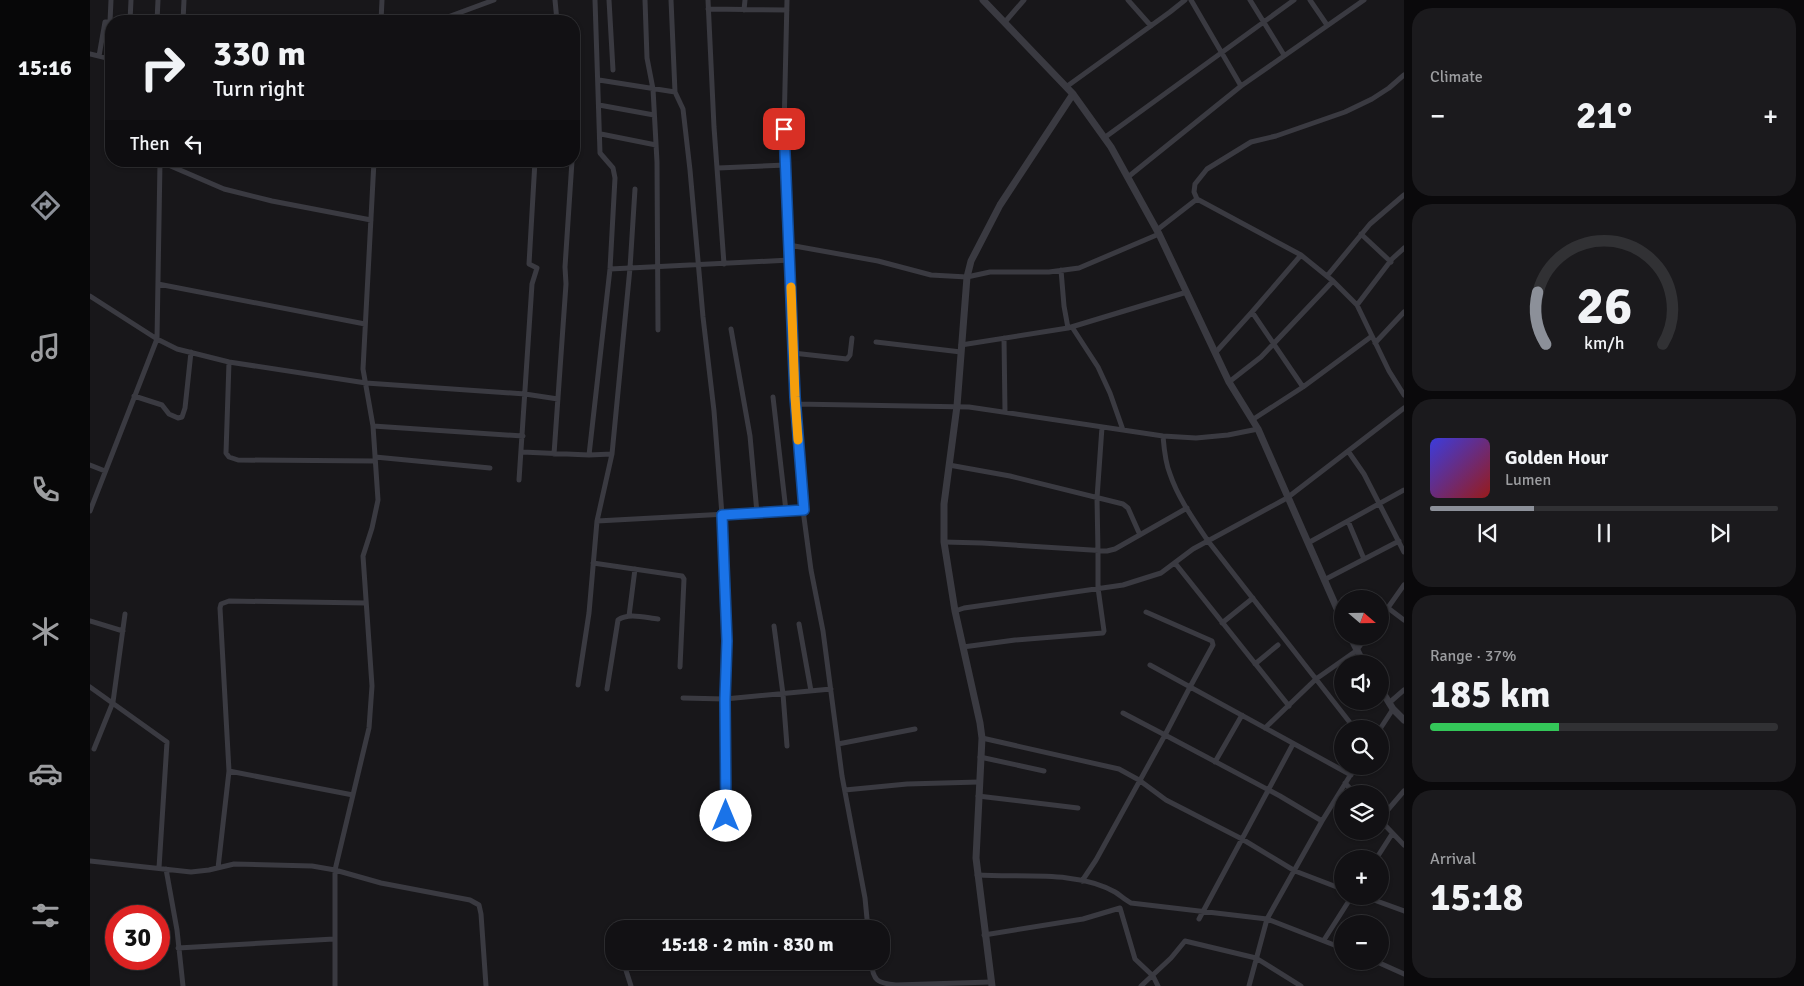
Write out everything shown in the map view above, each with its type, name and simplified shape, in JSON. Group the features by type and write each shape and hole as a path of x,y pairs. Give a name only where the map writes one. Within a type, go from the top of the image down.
{"street":[{"path":"111,15 112,0"},
{"path":"130,15 131,0"},
{"path":"157,15 158,0"},
{"path":"183,15 184,0"},
{"path":"381,15 382,0"},
{"path":"453,15 494,0"},
{"path":"556,0 557,15"},
{"path":"589,455 610,269 615,178 613,168 600,154 601,134 595,0"},
{"path":"609,0 613,70"},
{"path":"645,0 647,58 653,88 656,145 658,330"},
{"path":"671,0 675,92 683,110 690,170 714,410 722,515 727,641 725,699 726,816"},
{"path":"708,0 714,126 724,264"},
{"path":"744,0 744,10"},
{"path":"787,0 784,129 795,404 804,510 811,570 823,630 838,744 867,920"},
{"path":"983,0 1073,94 1104,138 1128,177 1158,232 1229,382 1258,430 1334,602"},
{"path":"1005,22 1024,0"},
{"path":"1128,0 1152,26"},
{"path":"1066,87 1152,26 1185,0"},
{"path":"1190,0 1241,86"},
{"path":"1250,0 1284,55"},
{"path":"1104,138 1294,0"},
{"path":"1310,0 1327,25"},
{"path":"1128,177 1241,86 1364,0"},
{"path":"708,9 787,10"},
{"path":"99,56 105,22"},
{"path":"90,54 105,58"},
{"path":"1404,75 1372,99 1345,112 1276,136 1251,142 1207,169 1195,184 1194,192 1197,199 1302,255 1333,281 1357,305 1389,371 1404,395"},
{"path":"598,80 675,92"},
{"path":"872,970 876,980 896,986 991,984 976,858 982,738 955,611 944,542 944,504 957,406 967,277 971,261 1000,205 1073,94"},
{"path":"600,105 654,115"},
{"path":"601,134 656,145"},
{"path":"718,168 786,165"},
{"path":"90,511 157,339 160,167"},
{"path":"172,167 224,189 371,220"},
{"path":"335,986 335,870 369,728 372,686 363,556 378,500 374,426 363,369 374,167"},
{"path":"519,480 532,284 537,268 529,264 535,167"},
{"path":"554,454 566,284 565,266 572,167"},
{"path":"578,685 588,620 597,521 612,454 636,190"},
{"path":"1327,276 1370,224 1403,198"},
{"path":"789,245 878,261 931,275 967,277 990,272 1079,268 1158,232 1197,199"},
{"path":"1361,234 1391,262"},
{"path":"1357,305 1404,248"},
{"path":"1215,353 1302,255"},
{"path":"610,269 790,260"},
{"path":"1061,270 1064,306 1070,327 1098,367 1110,392 1123,430"},
{"path":"1229,382 1261,357 1333,281"},
{"path":"158,284 365,324"},
{"path":"876,342 961,348 1004,338 1070,327 1187,292"},
{"path":"90,296 157,339 177,349 229,362 366,383 525,394 558,399"},
{"path":"1252,312 1303,387"},
{"path":"1375,343 1404,312"},
{"path":"730,329 750,436 757,513"},
{"path":"1252,420 1303,387 1372,336"},
{"path":"793,353 847,359 850,355 852,338"},
{"path":"1004,338 1005,412"},
{"path":"134,396 162,405 169,414 178,418 182,417 185,408 191,352"},
{"path":"229,362 226,453 229,457 238,460 375,459 490,468"},
{"path":"773,397 786,511"},
{"path":"795,404 957,406 1163,436 1196,438 1258,430"},
{"path":"955,611 964,608 1123,585 1161,573 1193,549 1287,498 1404,408"},
{"path":"374,426 523,436"},
{"path":"963,647 1015,640 1103,633 1098,588 1097,498 1102,427"},
{"path":"1163,436 1166,461 1170,474 1186,508 1208,541 1348,720"},
{"path":"1348,451 1364,474 1404,552"},
{"path":"522,452 589,455 612,454"},
{"path":"90,465 105,471"},
{"path":"949,465 1010,476 1124,504 1128,508 1140,535"},
{"path":"1308,543 1404,490"},
{"path":"944,542 982,542 1098,552 1114,550 1186,508"},
{"path":"597,521 804,510"},
{"path":"1348,521 1364,559"},
{"path":"1324,580 1399,541"},
{"path":"593,563 679,574 684,579 680,667"},
{"path":"1175,563 1289,706"},
{"path":"629,616 635,569"},
{"path":"1389,607 1404,585"},
{"path":"1222,623 1253,598"},
{"path":"218,868 229,772 221,604 229,601 366,603"},
{"path":"1389,609 1404,620"},
{"path":"1082,881 1096,860 1214,645 1212,641 1146,612"},
{"path":"94,749 113,702 125,614"},
{"path":"608,689 618,620 629,616 658,619"},
{"path":"90,621 123,631"},
{"path":"799,624 811,691"},
{"path":"774,626 783,694 787,746"},
{"path":"1255,664 1278,645"},
{"path":"1354,645 1358,655"},
{"path":"1265,728 1316,679 1356,651 1360,645"},
{"path":"1150,665 1334,766"},
{"path":"90,687 167,742 158,868"},
{"path":"683,698 725,699 831,689"},
{"path":"1384,720 1391,706 1404,690"},
{"path":"1389,703 1404,720"},
{"path":"1123,713 1322,821"},
{"path":"1215,762 1242,715"},
{"path":"838,744 915,729"},
{"path":"982,738 1119,769 1139,780 1166,800 1242,839 1295,871 1334,886"},
{"path":"1199,919 1201,912 1293,744"},
{"path":"980,757 1044,771"},
{"path":"229,772 353,794"},
{"path":"1249,986 1267,919 1322,821 1351,775"},
{"path":"845,790 907,784 979,782"},
{"path":"1389,809 1404,791"},
{"path":"978,796 1078,808"},
{"path":"1389,830 1404,845"},
{"path":"1382,850 1392,834"},
{"path":"90,861 191,872 234,864 312,866 335,870 380,883 470,900 479,905 481,914 486,986"},
{"path":"166,869 177,930 183,986"},
{"path":"977,875 1028,876 1089,882 1114,892 1131,904 1267,919 1334,944"},
{"path":"1324,940 1346,905"},
{"path":"1388,905 1404,911"},
{"path":"984,935 1084,919 1120,908 1135,959 1153,976 1158,986"},
{"path":"178,948 334,939"},
{"path":"1140,986 1153,976 1185,941 1256,958 1301,986"},
{"path":"1389,967 1404,974"},
{"path":"626,970 631,986"}],"slow traffic":[{"path":"791,287 798,440"}],"route":[{"path":"726,816 725,699 727,641 722,515 804,510 795,397 784,129"}]}
